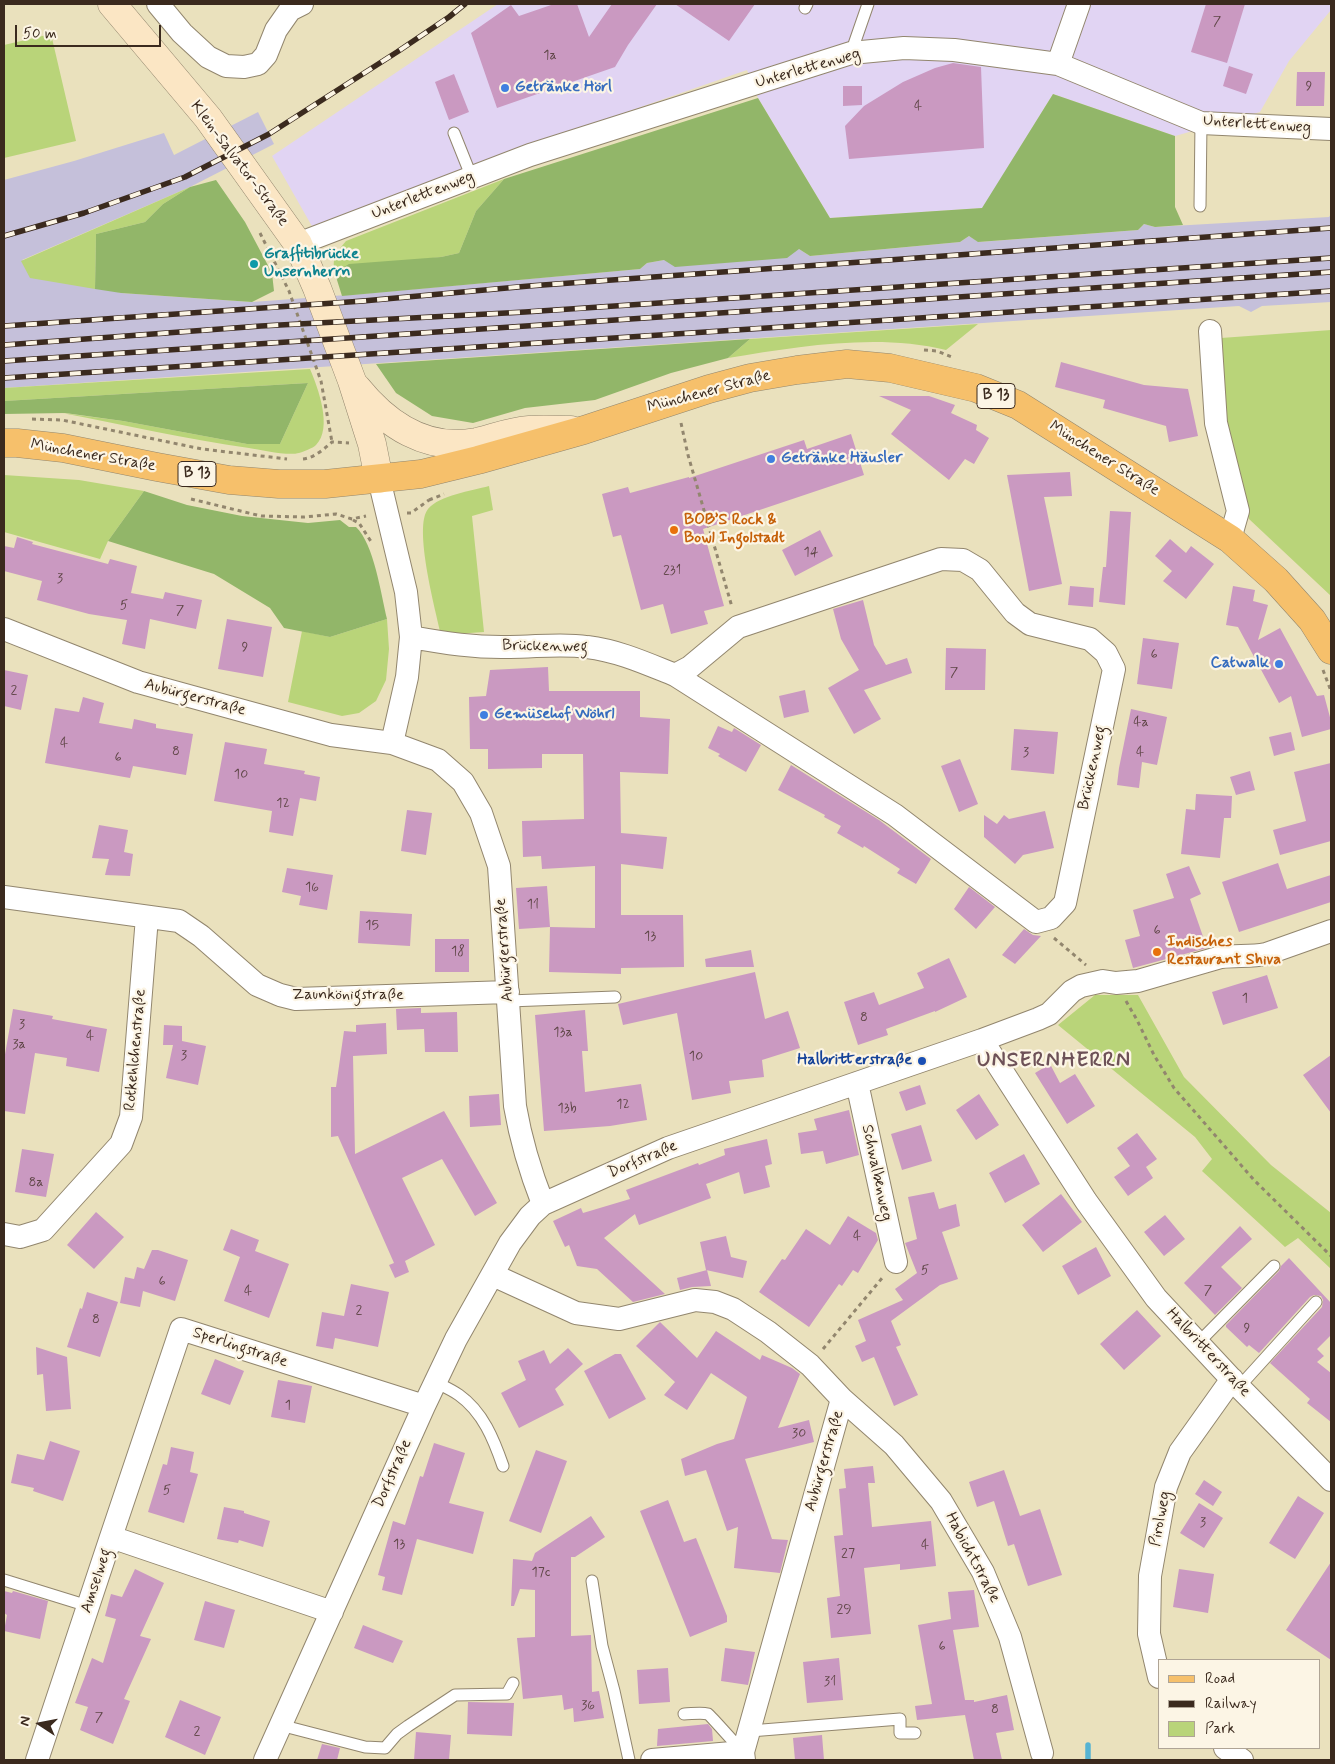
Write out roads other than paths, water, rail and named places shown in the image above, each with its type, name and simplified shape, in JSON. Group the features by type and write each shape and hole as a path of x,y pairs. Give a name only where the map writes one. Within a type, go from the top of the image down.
{"main road":[{"name":"Klein-Salvator-Straße","path":"112,4 208,118 298,244 317,288 352,381 372,444 379,479"},
{"name":"Münchener Straße","path":"4,443 63,448 157,468 229,480 279,484 325,484 422,474 459,465 584,430 750,378 847,364 890,368 976,388 1018,405 1230,538 1276,580 1312,620 1326,657"},
{"path":"352,381 388,420 411,434 431,442 475,442 529,430 584,430"}],"street":[{"path":"158,4 182,33 208,57 226,66 244,67 258,64 266,55 276,30 290,10 302,4"},
{"path":"1058,64 1079,4"},
{"name":"Unterlettenweg","path":"298,244 530,156 851,53 904,48 954,50 1058,64 1201,123 1331,129"},
{"path":"1210,331 1216,423 1238,512 1230,538"},
{"name":"Klein-Salvator-Straße","path":"379,479 406,592 410,637"},
{"name":"Brückenweg","path":"410,637 455,645 510,647 585,646 620,652 675,675 895,816 1036,922 1051,918 1065,903 1114,669 1106,653 1090,639 1030,624 1015,613 980,570 963,560 941,559 738,627 690,667 675,675"},
{"name":"Aubürgerstraße","path":"4,630 138,682 331,735 392,743 438,760 463,782 481,813 499,866 517,1115 523,1148 543,1204"},
{"path":"392,743 407,677 410,637"},
{"name":"Zaunkönigstraße","path":"4,897 179,921 201,936 257,985 280,995 296,999 509,997"},
{"name":"Rotkehlchenstraße","path":"4,1234 20,1238 43,1230 121,1144 131,1117 147,917"},
{"name":"Dorfstraße","path":"265,1760 424,1406 456,1340 519,1229 543,1204 668,1148 982,1040 1049,1014 1072,991 1081,986 1103,981 1116,984 1138,981 1221,957 1257,956 1331,931"},
{"name":"Halbritterstraße","path":"982,1040 1086,1201 1156,1298 1235,1383 1331,1480"},
{"name":"Schwalbenweg","path":"857,1083 896,1262"},
{"name":"Aubürgerstraße","path":"493,1274 576,1313 620,1319 694,1300 715,1302 733,1309 768,1332 810,1365 842,1398 744,1756"},
{"name":"Sperlingstraße","path":"111,1538 181,1329 424,1406"},
{"name":"Pirolweg","path":"1158,1673 1149,1634 1150,1576 1166,1487 1180,1452 1235,1383"},
{"name":"Habichtstraße","path":"842,1398 894,1445 941,1501 983,1572 1010,1637 1042,1753"},
{"name":"Amselweg","path":"37,1760 111,1538 332,1612"},
{"path":"1226,1749 1242,1760"},
{"path":"652,1760 744,1756"}],"lane":[{"path":"851,53 868,4"},
{"path":"1200,206 1201,123"},
{"path":"454,133 472,178"},
{"path":"509,997 615,997"},
{"path":"1198,1343 1274,1266"},
{"path":"1235,1383 1316,1302"},
{"path":"435,1382 460,1396 477,1412 492,1436 503,1466"},
{"path":"4,1580 88,1606"},
{"path":"592,1581 602,1646 614,1691 628,1760"},
{"path":"280,1725 365,1747 385,1748 397,1734 456,1695 507,1694 513,1683"},
{"path":"684,1714 705,1713 711,1715 744,1756"},
{"path":"750,1730 900,1719 900,1733 915,1733"}],"waterway":[{"path":"1088,1745 1088,1760"}],"railway":[{"path":"4,236 84,213 185,177 269,134 397,52 465,4"},
{"path":"4,326 363,301 529,286 1331,228"},
{"path":"4,345 261,326 525,312 1331,258"},
{"path":"4,361 1331,272"},
{"path":"4,378 1331,291"}],"place":[{"name":"Getränke Hörl","path":"505,88"},
{"name":"Graffitibrücke Unsernherrn","path":"254,264"},
{"name":"Getränke Häusler","path":"771,459"},
{"name":"BOB’S Rock & Bowl Ingolstadt","path":"674,530"},
{"name":"Catwalk","path":"1279,664"},
{"name":"Gemüsehof Wöhrl","path":"484,715"},
{"name":"Indisches Restaurant Shiva","path":"1157,952"},
{"name":"Halbritterstraße","path":"922,1061"}],"district":[{"name":"UNSERNHERRN","path":"1054,1062"}]}
